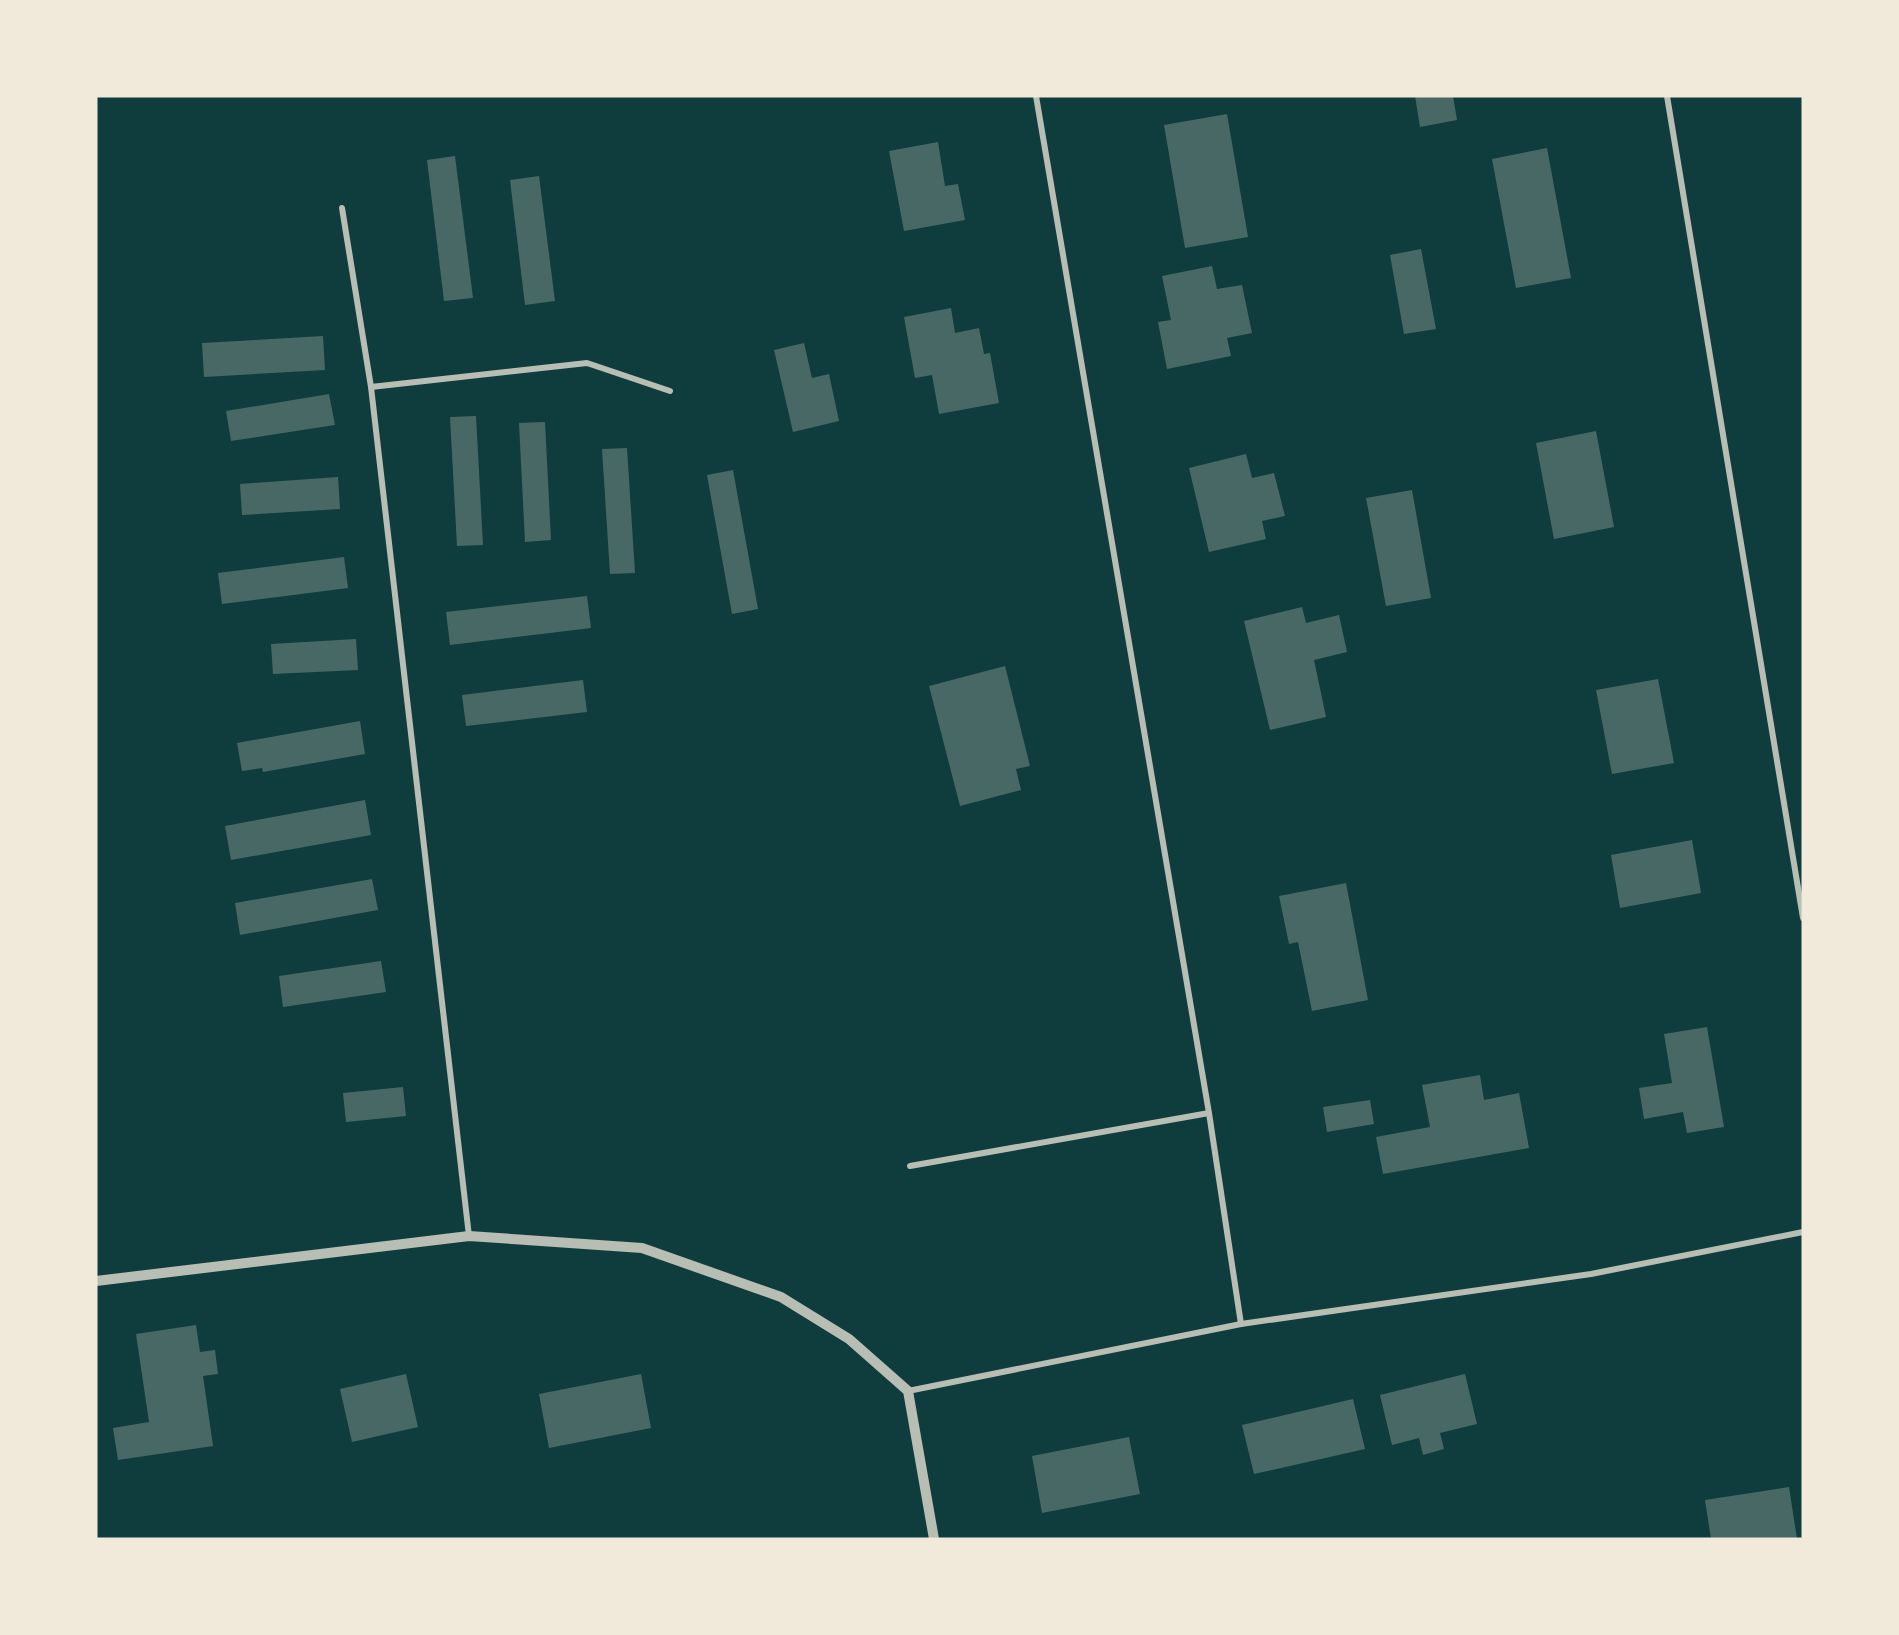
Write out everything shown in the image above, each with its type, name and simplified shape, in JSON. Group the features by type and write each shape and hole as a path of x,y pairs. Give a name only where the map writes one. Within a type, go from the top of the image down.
{"street":[{"path":"1036,96 1209,1113 1241,1324"},
{"path":"1667,96 1803,918"},
{"path":"342,208 371,387 469,1236"},
{"path":"371,387 587,363 670,391"},
{"path":"909,1166 1209,1113"},
{"path":"908,1391 1241,1324 1591,1274 1803,1232"},
{"path":"96,1281 469,1236 642,1248 781,1297 849,1339 908,1391 934,1539"}],"building":[{"path":"1415,96 1453,96 1457,120 1420,127"},
{"path":"1227,114 1248,237 1185,248 1164,125"},
{"path":"938,142 945,186 958,184 965,220 904,231 889,151"},
{"path":"1547,148 1571,278 1516,288 1492,159"},
{"path":"455,156 473,298 444,301 427,160"},
{"path":"539,176 555,301 525,305 510,180"},
{"path":"1421,249 1436,329 1404,334 1390,255"},
{"path":"1212,266 1217,289 1242,285 1252,333 1227,338 1231,356 1167,369 1158,322 1171,320 1162,276"},
{"path":"951,308 955,333 979,328 984,354 990,353 999,403 939,414 932,375 915,378 904,317"},
{"path":"323,336 325,370 204,377 202,343"},
{"path":"804,343 812,378 829,374 839,421 793,432 774,350"},
{"path":"329,394 335,425 231,441 226,411"},
{"path":"476,416 483,545 457,546 450,417"},
{"path":"545,422 551,540 525,542 519,423"},
{"path":"1596,431 1614,527 1554,539 1536,443"},
{"path":"627,448 635,573 610,574 602,449"},
{"path":"1246,454 1252,478 1274,473 1285,516 1262,521 1266,539 1209,552 1189,468"},
{"path":"733,470 758,609 732,614 707,475"},
{"path":"338,477 340,509 242,515 240,484"},
{"path":"1412,490 1431,598 1386,606 1366,498"},
{"path":"344,557 348,588 222,604 218,573"},
{"path":"587,596 591,628 450,645 446,612"},
{"path":"1302,607 1306,623 1339,615 1347,652 1314,660 1326,717 1270,730 1244,621"},
{"path":"356,639 358,670 273,674 271,644"},
{"path":"1005,666 1030,766 1016,769 1021,790 960,806 929,686"},
{"path":"1658,679 1674,763 1612,774 1596,690"},
{"path":"583,680 587,712 466,726 462,695"},
{"path":"360,721 365,754 263,772 262,768 242,771 237,743"},
{"path":"365,800 371,835 231,860 225,826"},
{"path":"1692,840 1701,893 1620,908 1611,855"},
{"path":"372,879 378,910 240,935 235,903"},
{"path":"1346,883 1368,1000 1312,1011 1298,942 1289,944 1279,896"},
{"path":"381,961 386,992 283,1007 279,976"},
{"path":"1707,1027 1724,1127 1687,1133 1683,1112 1644,1119 1639,1088 1672,1083 1664,1034"},
{"path":"1480,1075 1484,1100 1519,1093 1529,1148 1383,1174 1376,1137 1430,1127 1422,1085"},
{"path":"403,1087 406,1116 346,1122 343,1093"},
{"path":"1370,1100 1374,1124 1327,1132 1323,1107"},
{"path":"196,1325 200,1352 215,1350 218,1374 203,1376 213,1446 118,1460 113,1428 149,1422 136,1334"},
{"path":"406,1374 418,1427 352,1442 340,1389"},
{"path":"641,1374 651,1428 549,1448 539,1394"},
{"path":"1465,1374 1477,1424 1440,1433 1444,1449 1423,1455 1419,1438 1392,1445 1380,1395"},
{"path":"1353,1399 1365,1449 1254,1474 1242,1425"},
{"path":"1129,1437 1140,1494 1042,1513 1032,1456"},
{"path":"1789,1487 1797,1539 1711,1539 1705,1500"}]}
